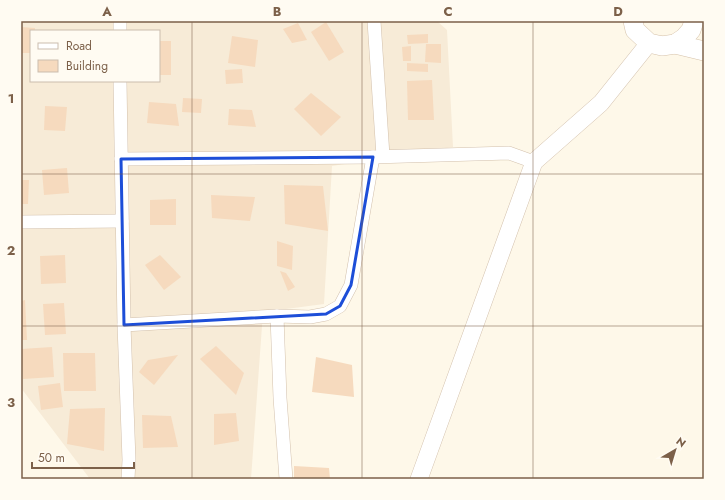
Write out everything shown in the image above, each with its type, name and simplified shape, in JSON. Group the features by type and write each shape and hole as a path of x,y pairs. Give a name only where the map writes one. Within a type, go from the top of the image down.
{"main road":[{"path":"633,21 635,30 649,43 662,46 675,44 704,51"},
{"path":"675,44 684,38 691,30 695,21 704,33"}],"street":[{"path":"124,325 277,316 310,317 326,314 340,306 351,285 378,157 374,21"},
{"path":"419,479 534,162 601,103 649,43"},
{"path":"120,82 124,325 129,460 128,479"},
{"path":"122,159 378,157 509,153 534,162"},
{"path":"21,222 122,220"},
{"path":"277,316 280,398 286,479"}],"highlighted area":[{"path":"373,157 351,285 340,306 326,314 124,325 121,159"}],"shaded area":[{"path":"21,21 437,21 447,30 453,147 332,166 324,304 263,312 251,479 90,479 21,388"}],"building":[{"path":"326,22 344,52 329,61 311,32"},
{"path":"298,23 307,40 292,43 283,29"},
{"path":"21,27 35,28 35,30 30,30 30,53 21,53"},
{"path":"428,34 428,43 408,44 407,35"},
{"path":"232,36 258,40 255,67 228,63"},
{"path":"160,41 171,41 171,75 160,75"},
{"path":"426,44 441,44 441,63 425,62"},
{"path":"411,46 411,61 403,61 402,47"},
{"path":"407,63 428,64 428,72 407,71"},
{"path":"242,69 243,83 226,84 225,70"},
{"path":"432,80 434,120 408,120 407,81"},
{"path":"311,93 341,117 321,136 294,109"},
{"path":"183,98 202,99 201,113 182,112"},
{"path":"149,102 176,104 179,126 147,123"},
{"path":"45,106 67,107 65,131 44,130"},
{"path":"229,109 252,110 256,127 228,125"},
{"path":"67,168 69,193 44,195 42,170"},
{"path":"21,180 29,180 28,204 21,204"},
{"path":"284,185 323,186 328,231 285,224"},
{"path":"211,195 255,197 250,221 212,218"},
{"path":"176,199 176,225 150,225 150,200"},
{"path":"277,241 293,246 292,270 277,266"},
{"path":"65,255 66,283 41,284 40,256"},
{"path":"160,255 181,277 164,290 145,265"},
{"path":"280,271 286,273 295,287 288,291"},
{"path":"25,300 27,340 21,340 21,301"},
{"path":"64,303 66,334 45,335 43,304"},
{"path":"216,346 244,373 236,395 200,359"},
{"path":"52,347 54,377 23,379 21,349"},
{"path":"63,353 95,353 96,391 64,391"},
{"path":"178,355 154,385 139,372 148,360"},
{"path":"316,357 352,365 354,397 312,392"},
{"path":"60,383 63,407 41,410 38,386"},
{"path":"105,408 104,451 67,444 70,409"},
{"path":"236,413 239,441 214,445 214,414"},
{"path":"142,415 171,416 178,447 143,448"},
{"path":"294,466 329,468 330,479 294,479"}]}
